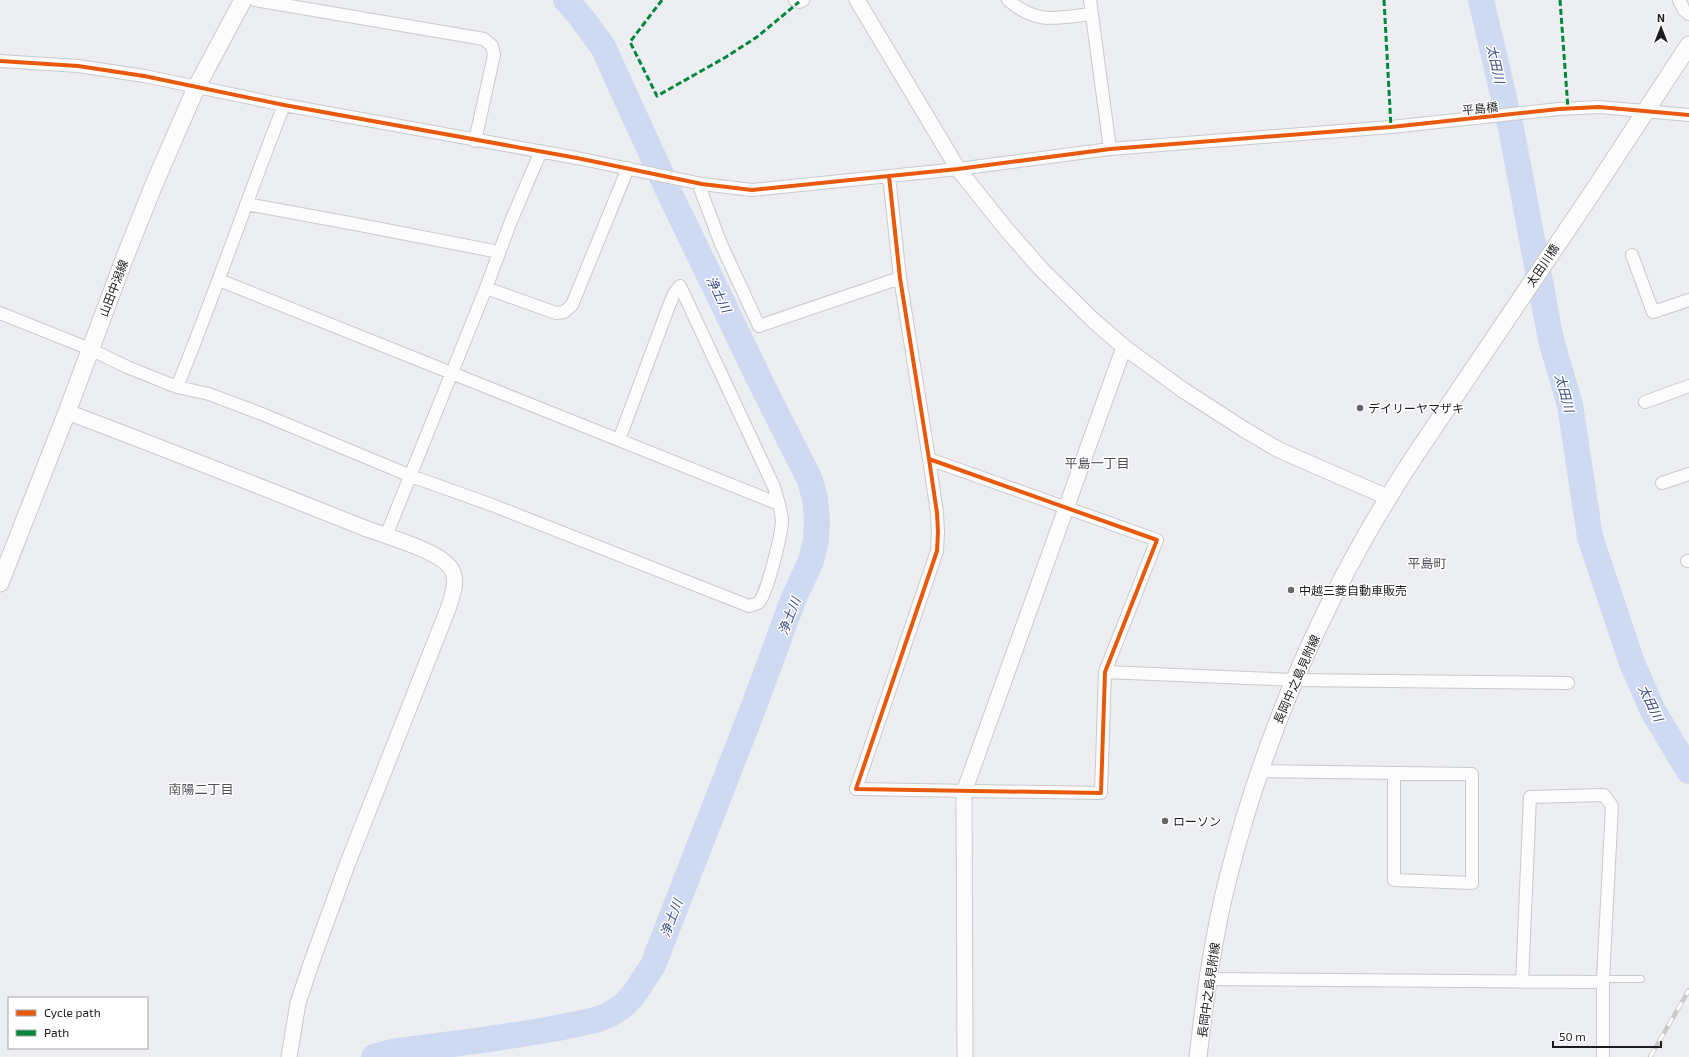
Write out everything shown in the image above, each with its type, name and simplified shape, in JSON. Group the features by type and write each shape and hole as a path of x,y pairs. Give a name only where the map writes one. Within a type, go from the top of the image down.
{"main road":[{"name":"山田中潟線","path":"0,582 68,412 90,349 155,182 196,88 244,0"},
{"path":"1646,112 1689,46"},
{"name":"太田川橋","path":"1491,340 1646,112"},
{"name":"長岡中之島見附線","path":"1198,1057 1207,979 1227,879 1271,736 1294,680 1349,564 1387,498 1491,340"}],"street":[{"path":"255,0 484,40 492,46 494,54 475,141"},
{"path":"795,0 799,2 803,0"},
{"path":"857,0 958,169 1042,270 1094,321 1124,347 1183,390 1279,450 1387,498"},
{"path":"1008,0 1028,14 1037,18 1054,18 1091,14"},
{"path":"1090,0 1110,149"},
{"path":"1679,0 1684,10 1689,14"},
{"name":"平島橋","path":"0,61 78,66 144,76 196,88 284,105 632,169 698,183 752,190 958,169 1110,149 1404,126 1559,109 1599,107 1689,115"},
{"path":"177,387 219,280 284,105"},
{"path":"386,536 486,288 499,252 541,152"},
{"path":"486,288 556,314 564,312 572,305 632,169"},
{"path":"890,176 900,278 929,459 937,520 937,551 856,789 964,792 1101,793 1105,672 1157,540 929,459"},
{"path":"698,183 721,244 759,326 900,278"},
{"path":"246,204 499,252"},
{"path":"1632,255 1653,312 1689,300"},
{"path":"219,280 779,504"},
{"path":"0,313 90,349 127,367 177,387 209,394 262,414 411,476 499,508 749,606 758,603 764,595 782,520 779,504 774,487 680,286 675,292 670,303 619,440"},
{"path":"965,1057 964,792 1124,347"},
{"path":"1646,402 1689,386"},
{"path":"68,412 430,552 442,558 451,567 455,578 448,609 347,865 312,960 298,1003 289,1057"},
{"path":"1662,483 1689,474"},
{"path":"1105,672 1294,680 1568,683"},
{"path":"1260,771 1472,774 1472,883 1394,880 1394,773"},
{"path":"1522,982 1530,797 1604,795 1612,806 1603,981 1603,1057"},
{"path":"1207,979 1522,982 1603,981"}],"lane":[{"path":"1603,981 1640,979"}],"waterway":[{"name":"浄土川","path":"374,1057 392,1052 478,1041 591,1021 610,1014 628,1001 653,965 754,706 793,600 811,561 816,540 817,520 815,499 810,480 763,387 670,194 603,47 581,17 566,0"},
{"name":"太田川","path":"1481,0 1511,128 1551,340 1570,405 1590,537 1632,663 1653,711 1689,771"}],"railway":[{"path":"1650,1057 1689,990"}],"marked path":[{"path":"662,0 630,42 657,96 726,57 757,37 799,2"},
{"path":"1384,0 1391,127"},
{"path":"1560,0 1568,109"}],"cycle path":[{"path":"0,61 78,66 144,76 284,105 577,158 702,184 752,190 958,169 1110,149 1391,127 1559,109 1599,107 1689,115"},
{"path":"889,176 900,278 937,513 937,551 856,789 1101,793 1105,672 1157,540 929,459"}],"place":[{"name":"デイリーヤマザキ","path":"1360,408"},
{"name":"中越三菱自動車販売","path":"1291,590"},
{"name":"ローソン","path":"1165,821"}],"district":[{"name":"平島一丁目","path":"1097,463"},
{"name":"平島町","path":"1427,563"},
{"name":"南陽二丁目","path":"201,789"}]}
